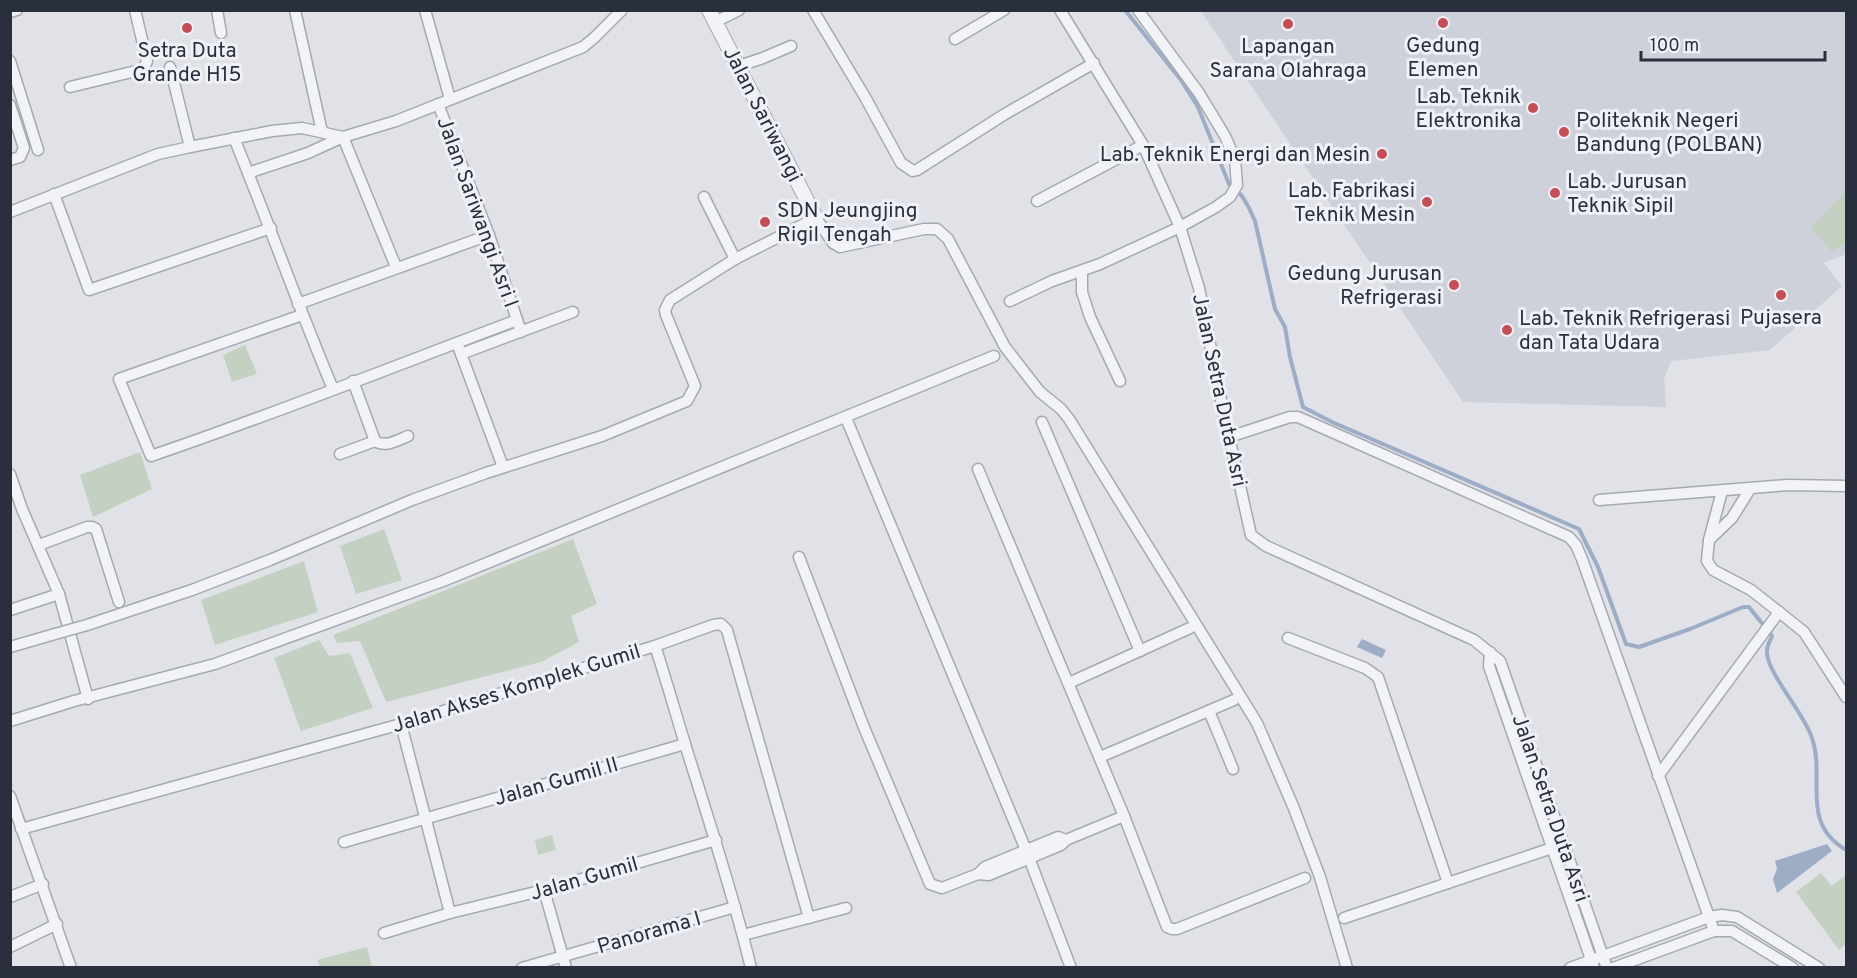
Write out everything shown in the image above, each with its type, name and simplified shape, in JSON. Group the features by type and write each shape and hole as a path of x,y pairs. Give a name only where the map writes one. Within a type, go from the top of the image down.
{"street":[{"path":"10,12 17,10"},
{"path":"70,87 140,70 145,66 147,61 135,10"},
{"path":"217,10 221,33"},
{"path":"295,10 322,132"},
{"path":"425,10 450,99"},
{"path":"248,173 308,153 343,137 396,121 583,46 622,10"},
{"path":"712,16 739,10"},
{"path":"813,10 902,164 913,171 1005,114 1094,63"},
{"path":"955,39 1004,10"},
{"name":"Jalan Setra Duta Asri","path":"1060,10 1143,144 1180,227 1199,288 1249,530 1255,539 1266,546 1474,640 1500,661 1576,878 1596,961"},
{"path":"1010,301 1180,227 1230,197 1237,185 1235,159 1225,136 1199,93 1138,10"},
{"name":"Jalan Sariwangi","path":"712,16 816,218"},
{"path":"739,66 791,46"},
{"path":"10,61 38,150"},
{"path":"170,67 190,147"},
{"name":"Jalan Sariwangi Asri I","path":"438,104 489,236 521,332"},
{"path":"10,105 24,148 20,157 10,160"},
{"path":"10,212 158,154 234,138 302,128 343,137"},
{"path":"343,137 396,267"},
{"path":"234,138 333,389"},
{"path":"1037,201 1143,144"},
{"path":"54,194 89,290 271,228"},
{"path":"704,197 735,259"},
{"path":"10,646 87,625 192,590 412,500 503,467 602,436 687,401 694,391 694,380 665,310 674,296 735,259 816,218 833,243 840,247 924,229 937,229 946,235 1005,347 1040,392 1061,409 1069,419 1257,723 1293,806 1320,878 1347,968"},
{"path":"298,304 396,267 489,236"},
{"path":"1082,271 1082,292 1090,317 1120,381"},
{"path":"461,354 573,312"},
{"path":"302,315 119,379 151,456 267,416 353,381 517,320"},
{"path":"457,343 503,467"},
{"path":"10,721 215,664 443,581 994,356"},
{"path":"353,381 375,441 386,444 408,436"},
{"path":"1230,437 1290,417 1298,417 1569,537 1576,545 1582,559 1714,931"},
{"path":"846,418 1028,854 1071,968"},
{"path":"1042,422 1140,651"},
{"path":"340,454 375,441"},
{"path":"978,469 1125,816 1167,927 1172,929 1305,878"},
{"path":"10,474 59,594 88,699"},
{"path":"1599,500 1788,485 1846,486"},
{"path":"1709,540 1732,518 1750,489"},
{"path":"1722,491 1709,540 1707,561 1713,570 1751,590 1804,632 1846,697"},
{"path":"10,512 22,508"},
{"path":"39,545 87,528 96,529 119,602"},
{"path":"799,558 863,725 930,884 942,888 978,874 985,867 1061,845 1066,840 1125,816"},
{"path":"10,610 59,594"},
{"path":"1658,776 1779,612"},
{"path":"655,646 713,625 721,624 727,630 809,918"},
{"path":"1069,683 1191,628"},
{"path":"1288,638 1365,668 1378,677 1448,883"},
{"name":"Jalan Akses Komplek Gumil","path":"21,829 401,724 655,646 716,840 751,968"},
{"name":"Jalan Setra Duta Asri","path":"1490,652 1488,666 1552,848 1596,961 1607,968"},
{"path":"1100,757 1234,700"},
{"path":"1209,711 1233,769"},
{"path":"401,724 450,913"},
{"path":"1513,741 1526,738"},
{"name":"Jalan Gumil II","path":"344,842 686,744"},
{"path":"10,796 13,815 43,884 71,968"},
{"path":"1542,816 1553,810"},
{"name":"Jalan Gumil","path":"384,933 716,840"},
{"path":"1344,918 1552,848"},
{"path":"1565,883 1576,878"},
{"path":"10,897 43,884"},
{"path":"544,890 566,968"},
{"name":"Panorama I","path":"522,968 735,907"},
{"path":"743,936 846,908"},
{"path":"1570,968 1596,961 1709,917 1722,915 1737,917 1819,968"},
{"path":"10,947 57,924"},
{"path":"1613,968 1714,931 1729,930 1736,932 1793,968"}],"shaded area":[{"name":"Politeknik Negeri Bandung (POLBAN)","path":"1201,11 1846,11 1846,254 1824,263 1842,286 1770,350 1672,361 1664,377 1666,407 1463,402"}],"green space":[{"path":"1846,190 1846,242 1832,252 1811,228"},
{"path":"245,345 257,374 232,382 223,355"},
{"path":"140,452 152,489 93,517 80,475"},
{"path":"384,529 402,580 356,594 340,546"},
{"path":"573,539 597,604 571,616 579,642 541,662 386,702 360,641 337,643 333,635"},
{"path":"304,561 318,612 215,645 201,600"},
{"path":"319,640 329,656 350,653 373,708 301,731 274,658"},
{"path":"552,835 556,850 538,855 535,840"},
{"path":"1821,873 1832,886 1846,875 1846,944 1839,950 1796,892"},
{"path":"367,947 372,967 320,967 317,960"}],"water":[{"path":"1362,639 1386,650 1382,658 1357,647"},
{"path":"1827,844 1832,851 1777,893 1773,879 1777,869 1775,861"}],"waterway":[{"path":"1125,10 1181,80 1198,107 1229,184 1242,196 1255,221 1275,309 1285,327 1303,407 1332,422 1579,529 1598,567 1626,644 1639,647 1743,607 1749,607 1772,636 1767,648 1769,662 1812,738 1816,753 1818,813 1823,826 1832,839 1846,850"}],"place":[{"name":"Gedung Elemen","path":"1443,23"},
{"name":"Lapangan Sarana Olahraga","path":"1288,24"},
{"name":"Setra Duta Grande H15","path":"187,28"},
{"name":"Lab. Teknik Elektronika","path":"1533,108"},
{"name":"Politeknik Negeri Bandung (POLBAN)","path":"1564,132"},
{"name":"Lab. Teknik Energi dan Mesin","path":"1382,154"},
{"name":"Lab. Jurusan Teknik Sipil","path":"1555,193"},
{"name":"Lab. Fabrikasi Teknik Mesin","path":"1427,202"},
{"name":"SDN Jeungjing Rigil Tengah","path":"765,222"},
{"name":"Gedung Jurusan Refrigerasi","path":"1454,285"},
{"name":"Pujasera","path":"1781,295"},
{"name":"Lab. Teknik Refrigerasi dan Tata Udara","path":"1507,330"}]}
